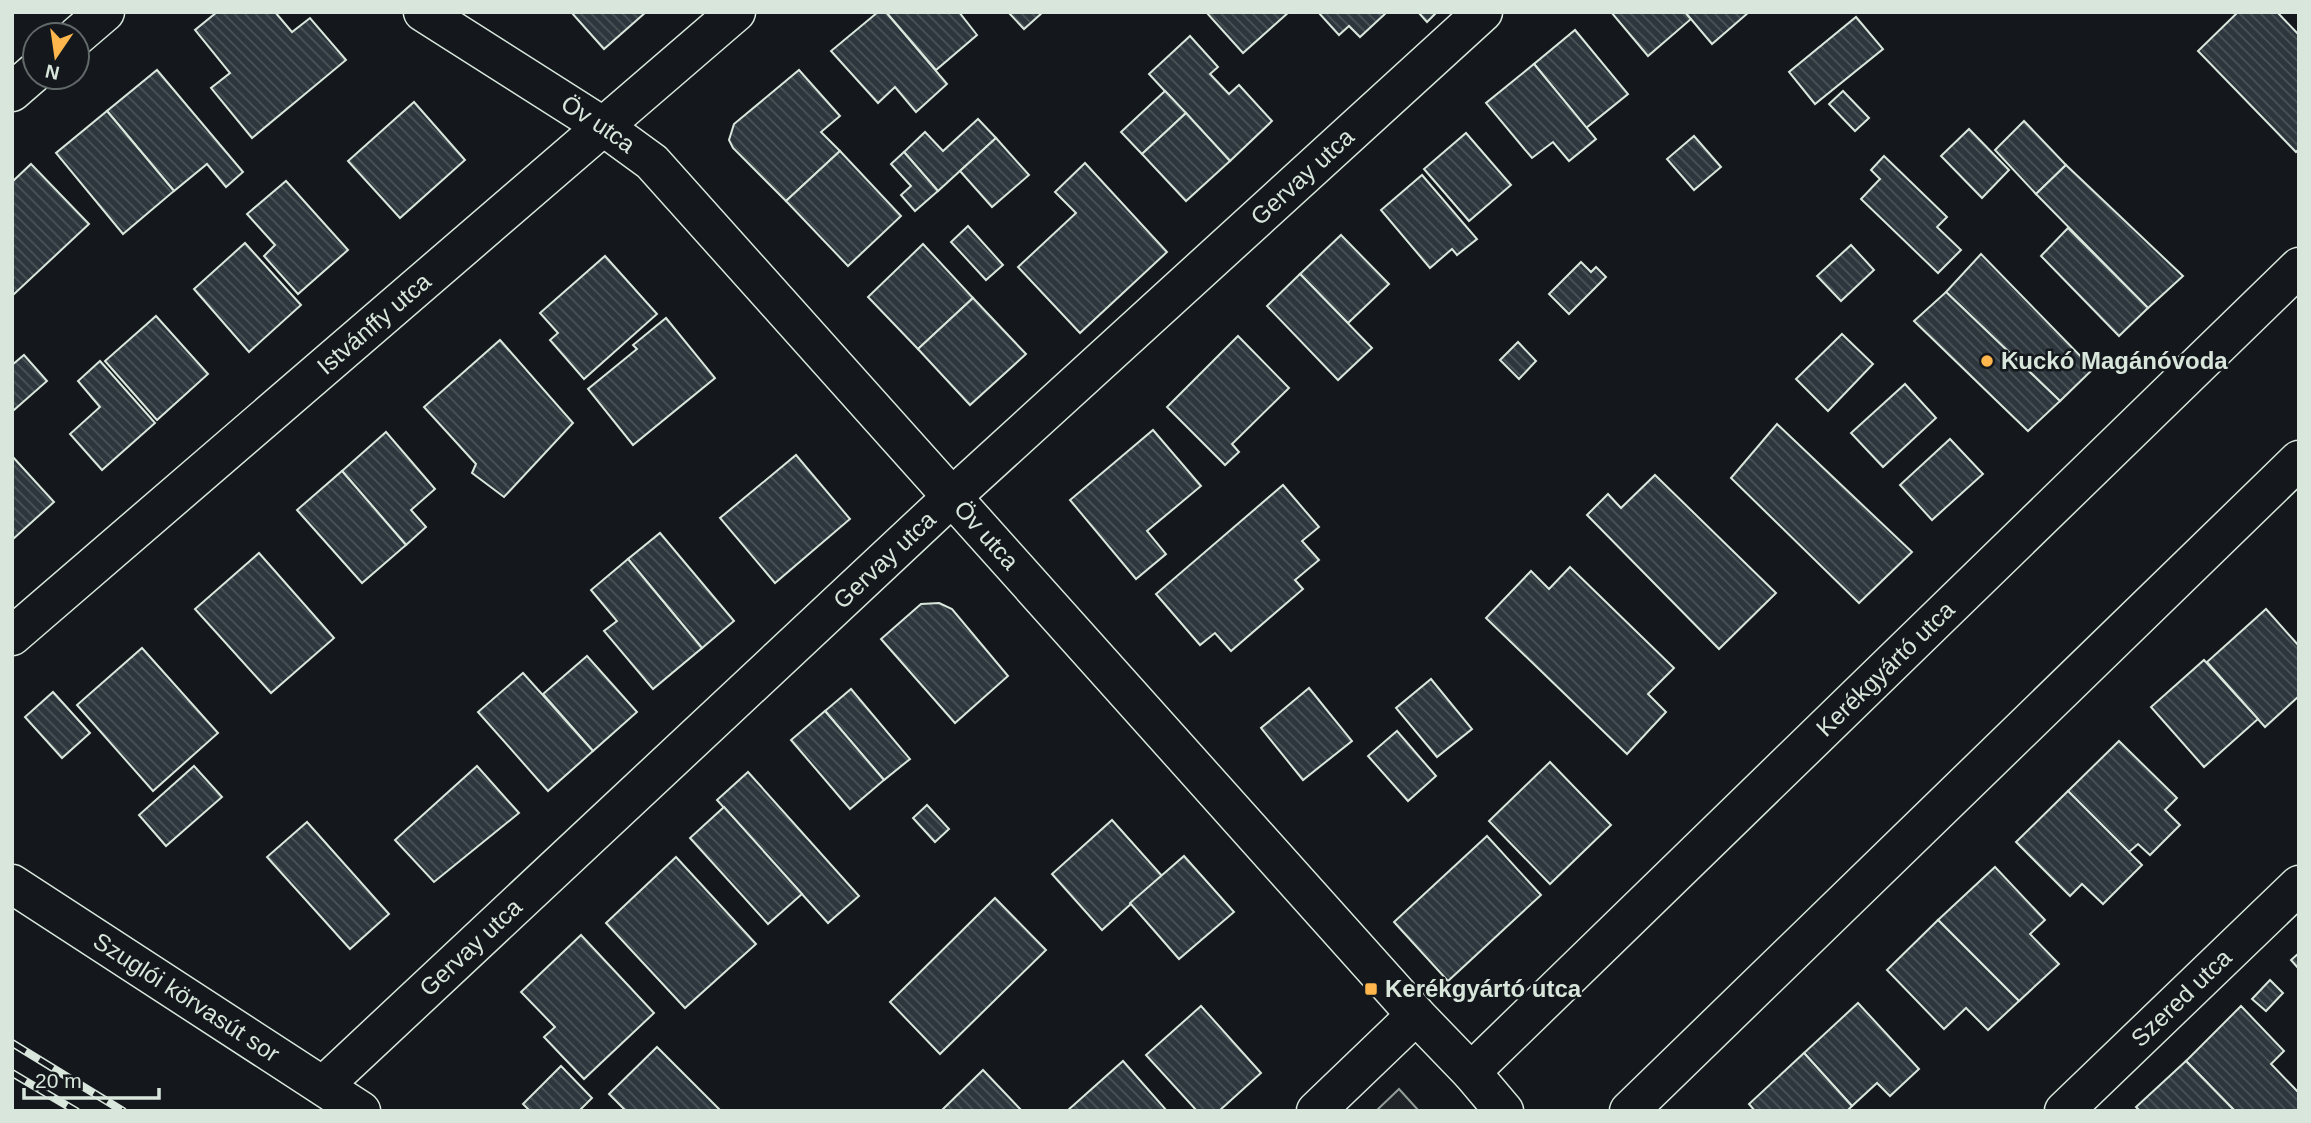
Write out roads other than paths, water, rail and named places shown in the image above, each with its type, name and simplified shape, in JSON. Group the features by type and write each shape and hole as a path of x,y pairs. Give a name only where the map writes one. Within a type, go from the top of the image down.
{"street":[{"path":"91,24 105,12"},
{"name":"Öv utca","path":"422,12 604,127 652,162 1504,1111"},
{"name":"Istvánffy utca","path":"12,636 736,12"},
{"name":"Gervay utca","path":"324,1085 953,496 1483,12"},
{"name":"Kerékgyártó utca","path":"1471,1072 2299,267"},
{"path":"1629,1111 2299,460"},
{"name":"Szuglói körvasút sor","path":"12,884 361,1111"},
{"name":"Szered utca","path":"2064,1111 2299,884"},
{"path":"1316,1111 1416,1015"}],"railway":[{"path":"12,1043 123,1111"},
{"path":"12,1073 76,1111"}],"place":[{"name":"Kuckó Magánóvoda","path":"1987,361"},
{"name":"Kerékgyártó utca","path":"1371,989"}]}
